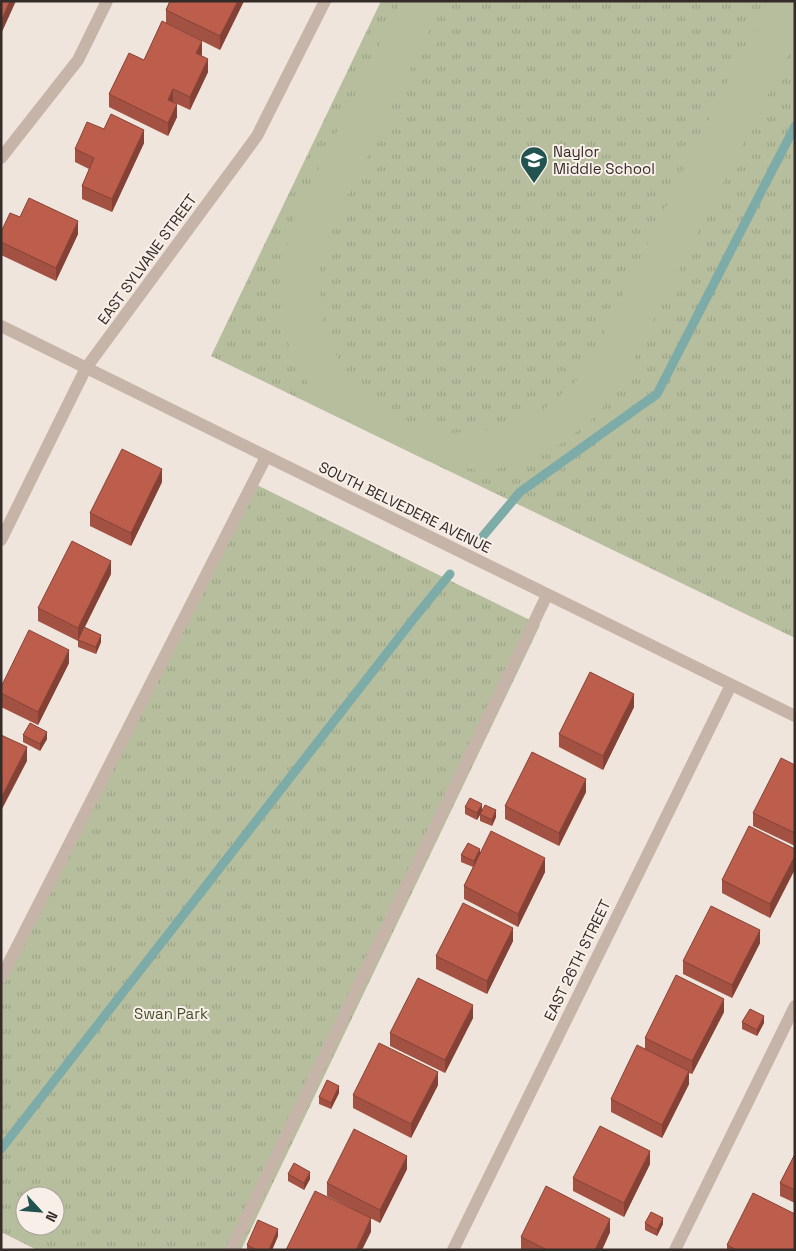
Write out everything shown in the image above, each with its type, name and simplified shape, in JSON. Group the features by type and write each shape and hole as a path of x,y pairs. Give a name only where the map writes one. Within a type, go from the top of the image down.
{"street":[{"path":"1,158 78,60 107,1"},
{"name":"EAST SYLVANE STREET","path":"1,540 86,368 258,136 324,1"},
{"name":"SOUTH BELVEDERE AVENUE","path":"1,326 795,716"},
{"path":"1,978 266,457"},
{"path":"231,1250 547,595"},
{"name":"EAST 26TH STREET","path":"453,1250 731,685"},
{"path":"675,1250 795,1006"}],"green space":[{"name":"Naylor Middle School","path":"381,1 795,1 795,638 211,356"},
{"path":"401,1 444,1 331,229 319,273 322,319 339,362 369,397 408,422 453,433 499,429 542,411 576,381 600,341 767,1 795,1 795,41 632,363 597,416 547,454 487,472 428,461 371,433 318,403 289,347 279,285 292,223"},
{"name":"Swan Park","path":"251,482 540,625 241,1250 37,1250 1,1232 1,984"}],"building":[{"path":"1,1 10,1 1,21"},
{"path":"170,1 238,1 220,36 166,10"},
{"path":"162,21 202,41 196,53 208,59 190,97 173,89 168,100 177,104 168,123 109,94 129,53 144,60"},
{"path":"111,114 144,130 112,199 82,186 94,158 75,149 87,122 104,129"},
{"path":"29,198 78,221 56,268 1,242 1,232 10,213 20,217"},
{"path":"122,449 162,469 131,533 90,513"},
{"path":"72,541 111,561 78,628 38,608"},
{"path":"84,627 101,635 96,647 78,640"},
{"path":"29,630 69,650 38,712 1,693 1,687"},
{"path":"590,672 634,694 603,756 559,734"},
{"path":"30,723 47,732 40,744 23,735"},
{"path":"1,735 27,747 1,798"},
{"path":"532,752 586,779 559,833 505,806"},
{"path":"781,758 795,765 795,833 753,813"},
{"path":"470,798 482,804 477,813 465,807"},
{"path":"485,805 496,810 492,820 480,814"},
{"path":"749,826 795,849 795,856 770,904 722,880"},
{"path":"491,831 545,858 518,914 464,886"},
{"path":"468,843 480,849 474,861 461,855"},
{"path":"463,903 513,928 487,981 436,956"},
{"path":"711,906 760,930 732,985 683,961"},
{"path":"676,975 724,999 692,1061 645,1038"},
{"path":"418,978 473,1005 445,1060 390,1033"},
{"path":"750,1009 764,1016 757,1030 742,1022"},
{"path":"379,1043 438,1072 411,1124 353,1095"},
{"path":"637,1045 689,1071 662,1125 611,1099"},
{"path":"327,1080 339,1086 331,1103 319,1097"},
{"path":"600,1126 650,1151 624,1203 573,1178"},
{"path":"354,1129 407,1156 380,1210 327,1183"},
{"path":"795,1154 795,1190 780,1183"},
{"path":"294,1163 310,1172 304,1183 288,1174"},
{"path":"546,1186 610,1219 595,1250 547,1250 521,1237"},
{"path":"315,1191 371,1218 356,1250 286,1250"},
{"path":"753,1193 795,1214 795,1250 737,1250 727,1245"},
{"path":"651,1212 663,1218 657,1230 645,1223"},
{"path":"258,1220 278,1229 269,1250 257,1250 247,1245"}],"waterway":[{"path":"483,536 520,492 657,394 795,126"},
{"path":"1,1149 450,574"}],"place":[{"name":"Naylor Middle School","path":"534,184"}]}
